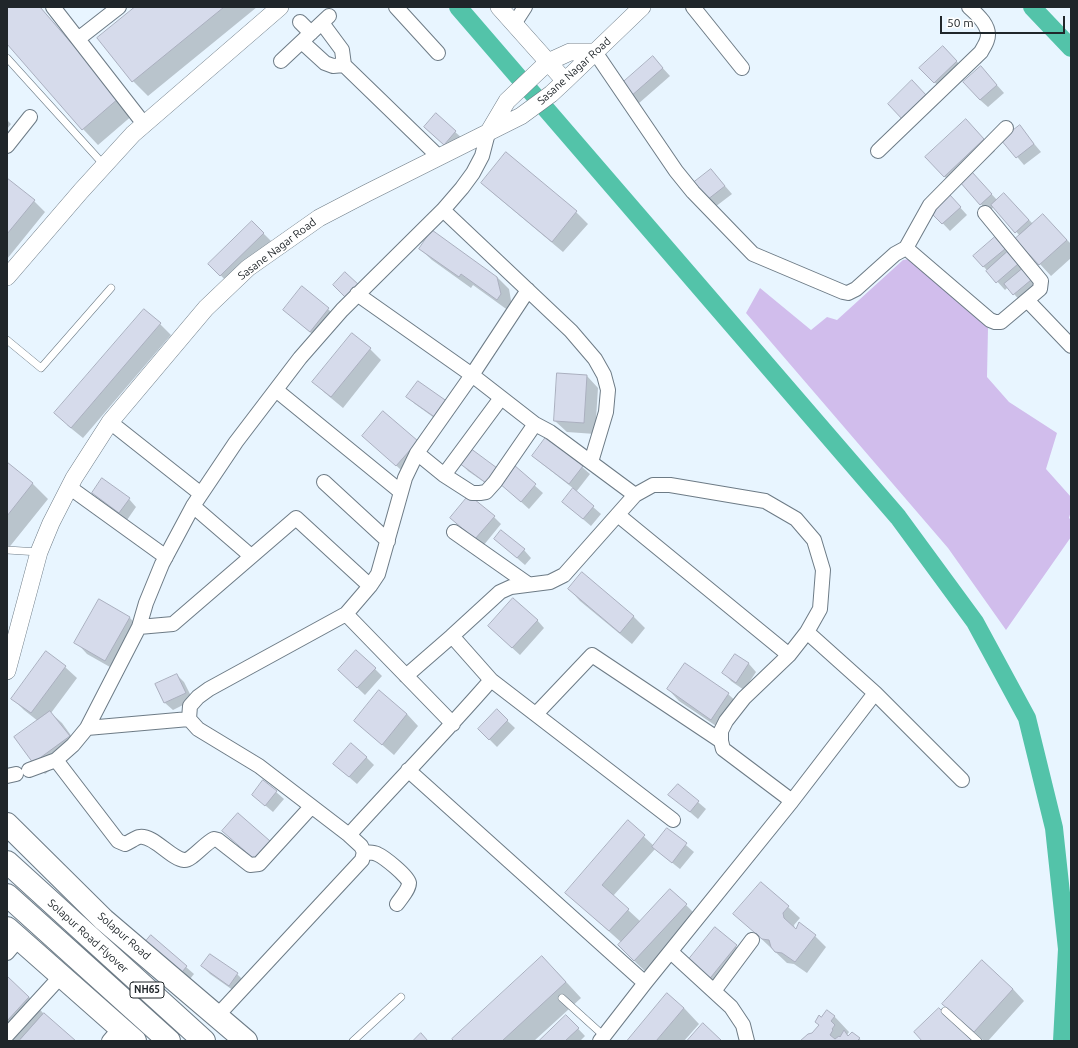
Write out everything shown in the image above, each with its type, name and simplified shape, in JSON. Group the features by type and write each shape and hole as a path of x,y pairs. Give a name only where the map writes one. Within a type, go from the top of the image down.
{"main road":[{"name":"Solapur Road","path":"7,824 104,920 246,1041"},
{"name":"Solapur Road Flyover","path":"7,862 204,1041"},
{"name":"NH65","path":"7,895 169,1041"},
{"path":"11,940 61,976 121,1037"}],"street":[{"path":"53,7 144,124"},
{"path":"78,38 119,7"},
{"path":"7,277 132,134 280,7"},
{"path":"396,7 438,53"},
{"path":"499,7 565,81"},
{"path":"514,24 525,7"},
{"name":"Sasane Nagar Road","path":"7,671 39,552 51,523 69,487 110,422 206,308 248,268 319,218 521,116 551,94 642,7"},
{"path":"693,7 742,68"},
{"path":"878,151 981,52 988,38 987,27 977,14 969,7"},
{"path":"281,61 326,20 342,50 344,65 439,158"},
{"path":"300,22 306,38 325,63 333,66 344,65"},
{"path":"17,773 56,760 73,745 87,728 139,627 146,603 166,557 193,506 236,442 300,358 357,294 443,210 473,173 482,156 488,133 507,101 548,62 570,52 595,52 676,171 693,192 753,254 848,293 856,289 895,254 906,248 930,205 1006,128"},
{"path":"7,146 30,117"},
{"path":"443,210 570,331 595,359 604,376 608,390 606,412 591,462"},
{"path":"906,248 990,320 1001,322 1040,289 1041,281 985,213"},
{"path":"217,1016 362,860 364,852 361,846 350,835 311,807 259,766 198,729 190,718 190,706 198,697 209,689 346,614 370,586 378,574 405,478 417,453 472,375 528,290"},
{"path":"357,294 472,375 535,424 550,432 635,496"},
{"path":"1027,300 1071,346"},
{"path":"276,390 401,492"},
{"path":"444,475 501,398"},
{"path":"110,422 201,494"},
{"path":"417,453 444,475 472,493 486,492 495,482 535,424"},
{"path":"324,482 388,541"},
{"path":"406,676 500,592 511,587 550,582 564,575 635,496 653,485 670,485 765,501 796,519 814,540 823,570 820,609 807,632 789,655 735,708 721,731 720,741 723,749 730,755 792,801"},
{"path":"69,487 166,557"},
{"path":"193,506 251,556"},
{"path":"618,515 789,655"},
{"path":"139,627 173,624 296,518 370,586"},
{"path":"454,532 528,584"},
{"path":"346,614 453,724"},
{"path":"807,632 875,694 962,780"},
{"path":"452,636 491,680 673,820"},
{"path":"536,714 592,655 720,741"},
{"path":"350,835 408,770 453,724 491,680"},
{"path":"602,1038 792,801 875,694"},
{"path":"87,728 190,718"},
{"path":"56,760 118,841 125,844 140,837 149,838 178,858 184,860 190,859 208,841 214,839 250,865 259,864 311,807"},
{"path":"408,770 645,984"},
{"path":"364,852 376,853 409,880 408,886 397,904"},
{"path":"714,991 752,940"},
{"path":"671,952 731,1007 743,1025 747,1041"},
{"path":"7,1035 61,976"}],"lane":[{"path":"7,58 104,165"},
{"path":"7,340 41,368 111,288"},
{"path":"7,550 39,552"},
{"path":"353,1041 401,997"},
{"path":"562,998 602,1038"},
{"path":"945,1011 978,1041"}],"shaded area":[{"path":"909,259 988,328 987,377 1009,402 1057,433 1046,469 1071,497 1071,511 1069,518 1071,520 1071,537 1006,630 948,548 746,313 760,288 811,330 827,317 837,320 903,260"}],"building":[{"path":"7,7 40,7 119,98 82,130 7,44"},
{"path":"135,7 224,7 132,82 97,38"},
{"path":"943,46 957,61 934,83 919,68"},
{"path":"653,56 663,68 630,97 620,85"},
{"path":"981,66 997,85 980,100 963,82"},
{"path":"912,80 927,96 903,120 888,104"},
{"path":"436,113 456,131 444,145 424,127"},
{"path":"966,119 984,139 944,177 925,157"},
{"path":"1020,125 1034,144 1016,158 1001,140"},
{"path":"506,152 577,211 552,242 481,183"},
{"path":"711,169 725,186 707,200 693,183"},
{"path":"972,172 992,194 980,205 960,182"},
{"path":"7,178 35,200 7,234"},
{"path":"1004,193 1029,220 1015,233 991,205"},
{"path":"950,195 961,207 942,224 931,213"},
{"path":"1043,214 1067,240 1039,265 1015,239"},
{"path":"252,221 264,233 220,276 208,264"},
{"path":"432,230 497,277 501,294 497,300 461,274 459,277 419,249"},
{"path":"995,237 1005,249 983,267 973,256"},
{"path":"1007,252 1018,264 996,283 986,271"},
{"path":"1022,269 1031,280 1013,295 1004,284"},
{"path":"345,272 360,286 347,299 333,285"},
{"path":"302,286 329,308 310,332 283,310"},
{"path":"144,309 161,323 71,428 54,413"},
{"path":"352,333 371,348 331,397 312,382"},
{"path":"557,373 587,375 584,423 554,421"},
{"path":"418,381 448,402 436,418 406,397"},
{"path":"383,411 418,441 396,466 362,436"},
{"path":"546,437 583,466 569,484 532,456"},
{"path":"470,448 497,468 486,483 459,463"},
{"path":"7,462 33,483 7,516"},
{"path":"514,465 536,484 521,502 499,483"},
{"path":"102,478 130,498 119,513 92,493"},
{"path":"573,488 594,506 583,519 562,502"},
{"path":"469,495 495,516 475,539 450,518"},
{"path":"501,530 525,549 517,558 494,539"},
{"path":"582,572 634,616 620,633 568,589"},
{"path":"513,598 538,620 512,648 488,626"},
{"path":"99,599 130,617 105,661 74,643"},
{"path":"356,650 376,668 357,688 338,670"},
{"path":"46,651 66,666 31,713 11,699"},
{"path":"735,654 749,663 736,683 722,673"},
{"path":"685,663 729,693 711,720 667,689"},
{"path":"177,674 186,693 164,703 155,684"},
{"path":"379,690 407,714 382,745 354,721"},
{"path":"497,709 508,720 489,740 478,729"},
{"path":"50,711 70,736 33,763 14,737"},
{"path":"351,743 367,757 349,777 333,764"},
{"path":"263,780 277,791 265,806 252,795"},
{"path":"678,784 699,801 690,812 668,795"},
{"path":"238,813 270,841 254,859 222,831"},
{"path":"628,820 645,835 602,885 629,909 609,931 565,893"},
{"path":"667,828 687,843 672,863 652,847"},
{"path":"761,882 789,906 783,913 784,918 796,929 799,922 816,935 795,962 782,953 775,952 771,947 769,940 762,939 733,914"},
{"path":"670,889 687,904 634,961 618,945"},
{"path":"715,927 737,945 707,982 685,964"},
{"path":"151,935 187,966 178,977 142,946"},
{"path":"210,954 238,973 229,986 201,966"},
{"path":"542,956 566,982 502,1041 454,1041 452,1039"},
{"path":"982,960 1013,989 974,1032 942,1004"},
{"path":"7,976 29,997 7,1021"},
{"path":"667,993 684,1008 656,1041 627,1041"},
{"path":"939,1008 972,1041 922,1041 914,1032"},
{"path":"827,1010 835,1016 831,1021 835,1025 830,1035 835,1039 839,1036 840,1037 844,1030 848,1036 852,1032 860,1038 857,1041 800,1041 808,1034 812,1033 819,1025 815,1022 819,1015 821,1017"},
{"path":"44,1013 76,1041 20,1040"},
{"path":"566,1015 579,1028 565,1041 539,1041"},
{"path":"703,1023 722,1041 687,1041"},
{"path":"421,1033 428,1041 413,1041"}],"waterway":[{"path":"458,7 898,517 975,622 1027,718 1054,828 1067,949 1062,1041"},
{"path":"1032,7 1071,48"}]}
